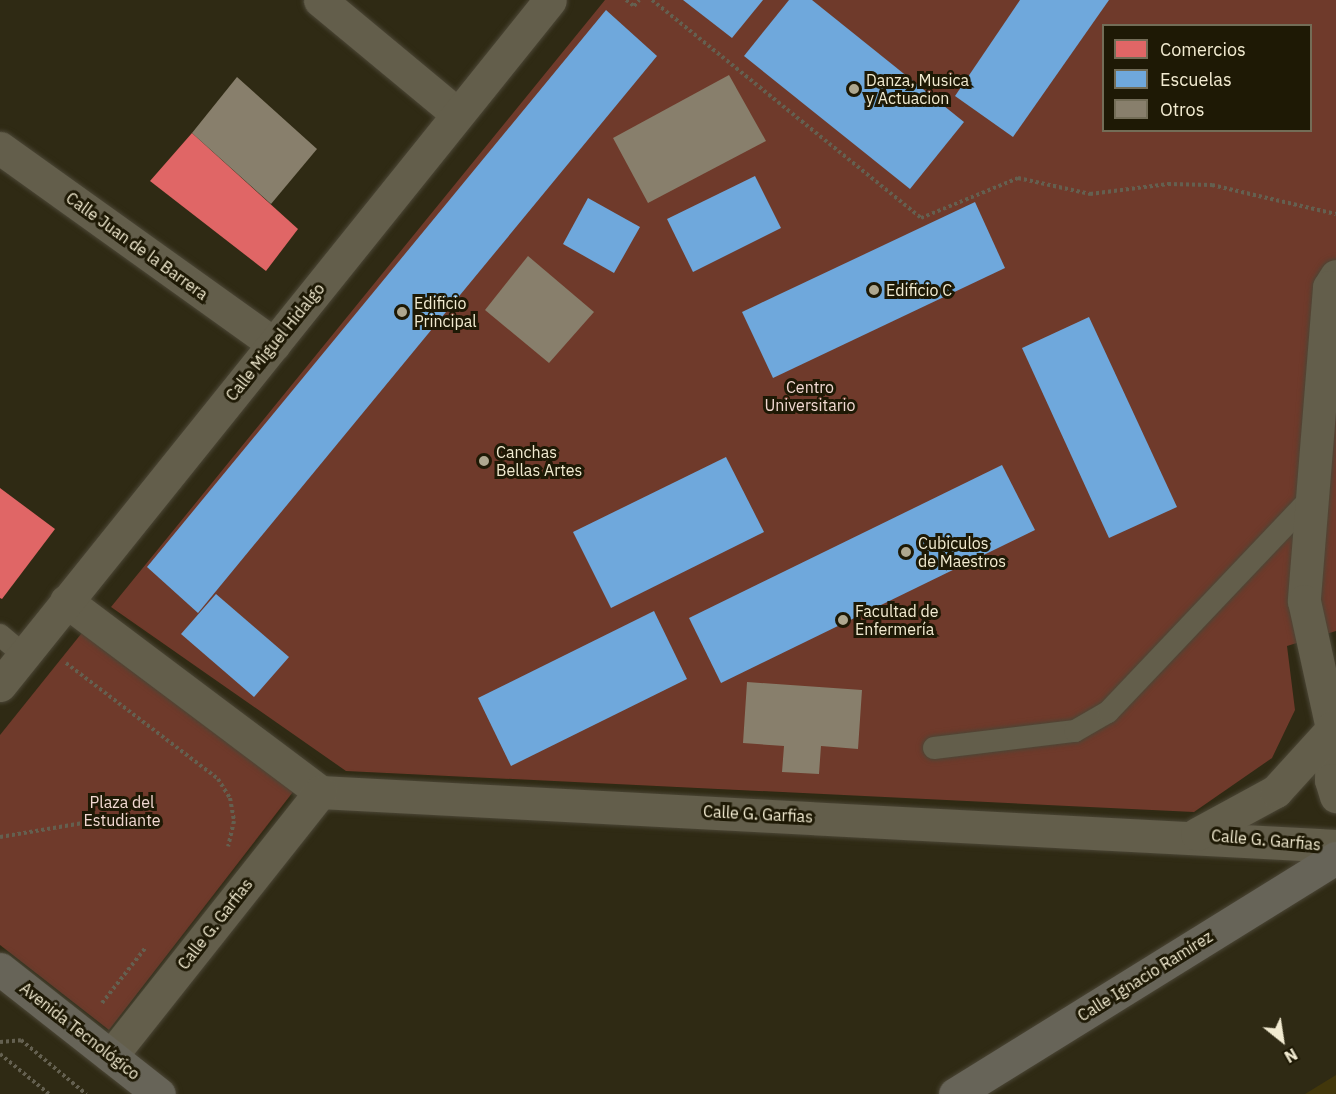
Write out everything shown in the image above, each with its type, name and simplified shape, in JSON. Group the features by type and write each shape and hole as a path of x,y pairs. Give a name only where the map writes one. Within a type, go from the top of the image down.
{"street":[{"path":"320,0 455,112"},
{"name":"Calle Miguel Hidalgo","path":"0,685 20,643 66,602 274,344 455,112 550,0"},
{"name":"Calle Juan de la Barrera","path":"0,147 274,344"},
{"path":"1336,276 1329,286 1324,500 1304,601 1334,727 1331,780 1336,796"},
{"path":"66,602 320,792"},
{"name":"Calle G. Garfias","path":"1197,834 1276,791 1334,727"},
{"name":"Calle G. Garfias","path":"111,1056 320,792 1197,834 1336,846"},
{"name":"Calle Ignacio Ramírez","path":"955,1094 1336,858"},
{"name":"Avenida Tecnológico","path":"0,969 159,1094"}],"lane":[{"path":"934,748 1075,732 1108,712 1324,500"}],"path":[{"path":"626,0 634,6 639,0"},
{"path":"652,0 921,218 1018,178 1090,194 1168,184 1212,185 1336,214"},
{"path":"20,643 218,779 230,798 234,820 222,854"},
{"path":"0,837 101,820"},
{"path":"80,1032 149,944"},
{"path":"0,1042 21,1040 86,1094"},
{"path":"0,1054 49,1094"}],"shaded area":[{"path":"1336,1075 1336,1094 1305,1094"}],"green space":[{"name":"Centro Universitario","path":"605,0 1336,0 1336,631 1287,646 1295,710 1272,758 1194,812 346,771 111,607"},
{"name":"Plaza del Estudiante","path":"85,629 296,788 109,1030 0,945 0,735"}],"building: Comercios":[{"path":"192,133 298,229 266,271 150,181"},
{"path":"0,488 55,529 2,599 0,598"}],"building: Escuelas":[{"path":"683,0 763,0 732,38"},
{"name":"Danza, Musica y Actuacion","path":"789,0 812,0 964,122 910,189 744,56"},
{"name":"Danza, Musica y Actuacion","path":"1020,0 1109,0 1013,137 955,96"},
{"name":"Edificio Principal","path":"606,10 657,56 198,613 147,567"},
{"path":"755,176 781,228 693,272 667,219"},
{"path":"588,198 640,227 614,273 563,244"},
{"name":"Edificio C","path":"975,202 1005,268 773,378 742,312"},
{"path":"1089,317 1177,507 1109,538 1022,348"},
{"path":"726,457 764,532 611,608 573,532"},
{"name":"Cubiculos de Maestros","path":"1002,465 1035,530 721,683 689,618"},
{"path":"216,594 289,657 254,697 181,634"},
{"path":"654,611 687,679 511,766 478,698"}],"building: Otros":[{"path":"729,75 766,141 648,203 613,138"},
{"path":"237,77 317,149 271,204 192,133"},
{"path":"528,256 594,312 549,363 485,310"},
{"path":"747,682 862,690 858,749 821,746 819,774 782,772 784,746 743,743"}],"place":[{"name":"Danza, Musica y Actuacion","path":"854,89"},
{"name":"Edificio C","path":"874,290"},
{"name":"Edificio Principal","path":"402,312"},
{"name":"Canchas Bellas Artes","path":"484,461"},
{"name":"Cubiculos de Maestros","path":"906,552"},
{"name":"Facultad de Enfermería","path":"843,620"}]}
